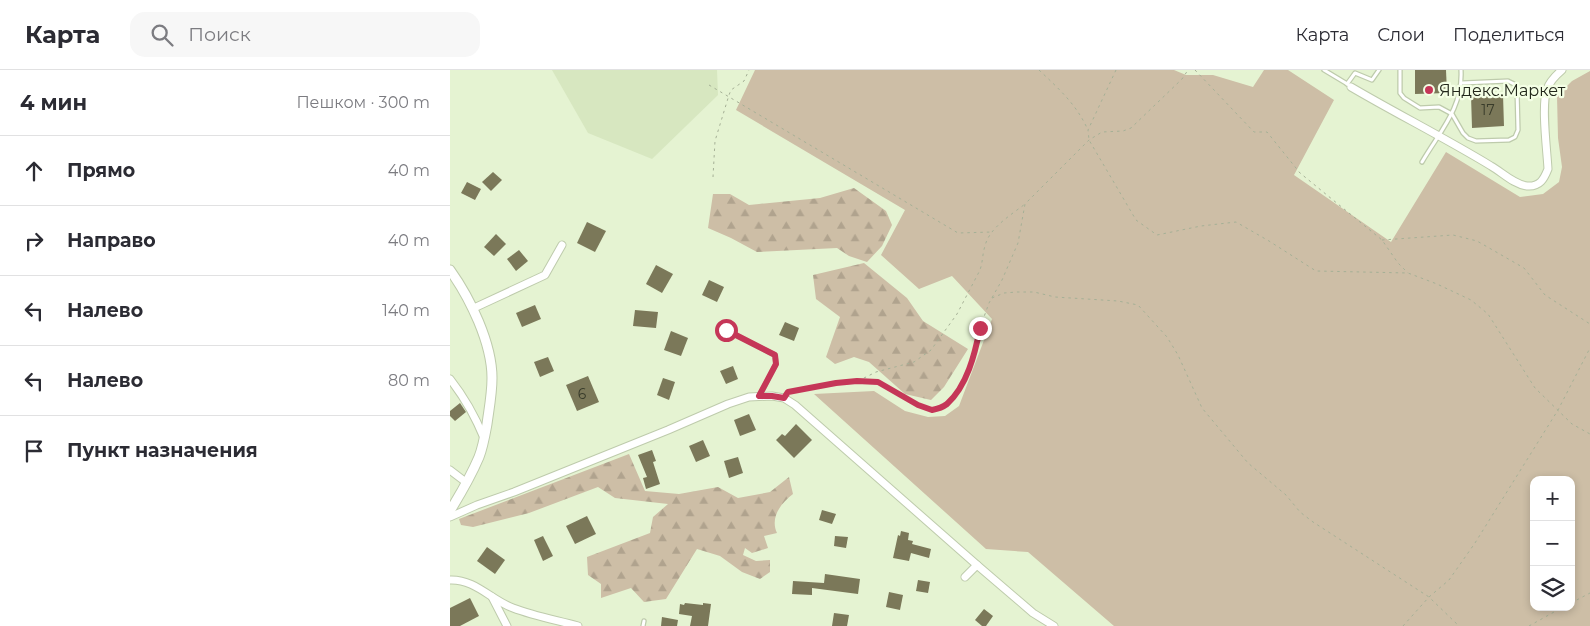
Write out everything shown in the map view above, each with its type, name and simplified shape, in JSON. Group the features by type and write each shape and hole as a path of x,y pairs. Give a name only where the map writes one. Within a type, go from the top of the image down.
{"street":[{"path":"1349,85 1492,166 1514,182 1525,186 1535,186 1544,179 1548,169 1546,94 1555,76 1562,70"},
{"path":"474,308 545,275 562,245"},
{"path":"450,270 474,308 491,361 492,379 490,404 480,455 467,483 450,511"},
{"path":"450,379 467,401 484,438"},
{"path":"450,517 650,438 728,404 749,397 772,396 784,398 795,405 977,565 1034,613 1054,626"},
{"path":"450,470 467,483"},
{"path":"965,577 977,565"},
{"path":"450,580 458,579 470,584 512,608 578,626"},
{"path":"492,596 507,626"}],"lane":[{"path":"1324,70 1349,85 1355,73 1372,80 1379,70"},
{"path":"1400,70 1400,93 1404,98 1420,108 1439,107 1452,114 1468,138 1476,141 1509,140 1515,136 1518,130 1517,89 1514,84 1508,81 1462,83"},
{"path":"1422,162 1452,114 1459,99 1462,83 1461,70"},
{"path":"726,330 775,355 776,364 759,396"},
{"path":"643,626 644,621"}],"path":[{"path":"713,177 714,140 729,95 731,90 744,82 749,70"},
{"path":"1039,70 1067,96 1081,115 1088,130 1089,140 1136,220 1157,235 1201,226 1236,222 1316,271 1408,273 1437,284 1471,300 1488,314 1536,388 1572,424 1590,434"},
{"path":"1088,130 1116,70"},
{"path":"857,381 876,372 914,362 931,350 957,314 982,267 985,244 992,232 1025,204 1089,140 1102,132 1123,131 1131,128 1182,79 1188,70"},
{"path":"1196,70 1254,132 1267,132 1300,173 1382,240 1398,263 1408,273"},
{"path":"709,85 729,95 958,233 992,232"},
{"path":"784,398 788,392 836,383 878,382 918,405 932,410 945,406 957,393 966,375 975,352 980,328 1018,243 1025,204"},
{"path":"1382,240 1453,235 1477,240 1524,268 1545,294 1590,324"},
{"path":"992,298 1017,292 1034,292 1055,297 1138,304 1167,337 1178,355 1202,408 1248,463 1286,495 1300,512 1429,597 1459,626"},
{"path":"1403,626 1429,597 1449,580 1475,543 1558,410 1590,348"},
{"path":"1575,600 1590,593"},
{"path":"1529,626 1556,611"}],"shaded area":[{"path":"552,70 717,70 718,95 652,159 588,133"}],"green space":[{"path":"755,70 1174,70 1186,75 1213,75 1253,87 1264,70 1288,70 1334,100 1294,175 1391,242 1446,152 1520,197 1543,194 1559,182 1562,167 1558,138 1557,96 1572,81 1590,71 1590,626 1114,626 1028,552 986,549 814,394 874,391 905,411 928,417 945,416 959,406 992,319 952,276 919,289 881,255 905,210 736,110"},
{"path":"854,188 886,211 892,225 882,246 867,262 849,256 837,248 757,252 708,228 713,194 730,194 749,205 820,198"},
{"path":"864,263 907,298 923,321 968,349 944,387 931,400 905,394 869,362 854,357 835,364 826,357 840,317 816,299 813,275"},
{"path":"629,454 645,491 679,494 718,487 738,498 770,492 789,477 793,494 780,507 775,522 777,533 764,536 768,548 752,553 745,548 743,555 756,561 770,560 770,572 760,579 742,572 720,556 697,549 666,599 644,602 631,588 601,598 601,584 588,575 587,557 650,533 653,517 668,504 615,498 598,487 529,513 473,527 461,525 459,519"}],"building":[{"path":"1415,70 1446,70 1447,93 1415,94"},
{"path":"1503,95 1504,126 1472,128 1471,96"},
{"path":"493,172 502,180 491,191 482,182"},
{"path":"467,182 481,189 475,200 461,193"},
{"path":"587,222 606,231 595,252 577,243"},
{"path":"496,234 506,244 494,256 484,247"},
{"path":"519,250 528,261 516,271 507,259"},
{"path":"656,265 673,274 662,293 646,284"},
{"path":"709,280 724,287 717,302 702,295"},
{"path":"535,305 541,319 522,327 516,313"},
{"path":"635,310 658,312 656,328 633,326"},
{"path":"785,322 799,328 794,341 779,335"},
{"path":"671,331 688,338 681,356 664,350"},
{"path":"548,357 554,371 540,377 534,362"},
{"path":"733,366 738,379 726,384 720,371"},
{"path":"588,376 599,402 577,411 566,385"},
{"path":"663,378 675,382 669,400 657,395"},
{"path":"460,403 466,412 455,421 450,416 450,411"},
{"path":"749,414 756,430 740,436 734,420"},
{"path":"796,424 812,440 794,458 776,440 782,434 785,436"},
{"path":"703,440 710,456 696,462 689,446"},
{"path":"652,450 656,461 653,462 660,484 646,489 643,478 647,477 638,455"},
{"path":"738,457 743,473 729,478 724,461"},
{"path":"822,510 836,514 832,524 819,520"},
{"path":"587,516 596,534 575,544 566,526"},
{"path":"901,531 909,533 908,540 913,541 912,544 931,549 929,558 911,553 909,561 893,558 898,535 900,536"},
{"path":"543,536 553,556 543,561 534,540"},
{"path":"835,536 848,537 846,548 834,546"},
{"path":"487,547 505,560 495,574 477,561"},
{"path":"825,574 860,579 858,594 812,588 812,595 792,594 793,581 824,583"},
{"path":"918,580 930,582 928,593 916,591"},
{"path":"889,592 903,595 900,610 886,607"},
{"path":"470,598 479,616 460,626 450,626 450,608"},
{"path":"685,603 711,604 708,626 690,626 692,616 679,614 680,604 684,605"},
{"path":"984,609 993,616 986,626 982,626 975,620"},
{"path":"834,613 849,615 847,626 832,626"},
{"path":"662,617 678,620 677,626 661,626"}],"place":[{"name":"Яндекс.Маркет","path":"1429,90"}],"route":[{"path":"726,330 775,355 776,364 759,396 784,398 788,392 836,383 878,382 918,405 932,410 945,406 957,393 975,352 980,328"}]}
